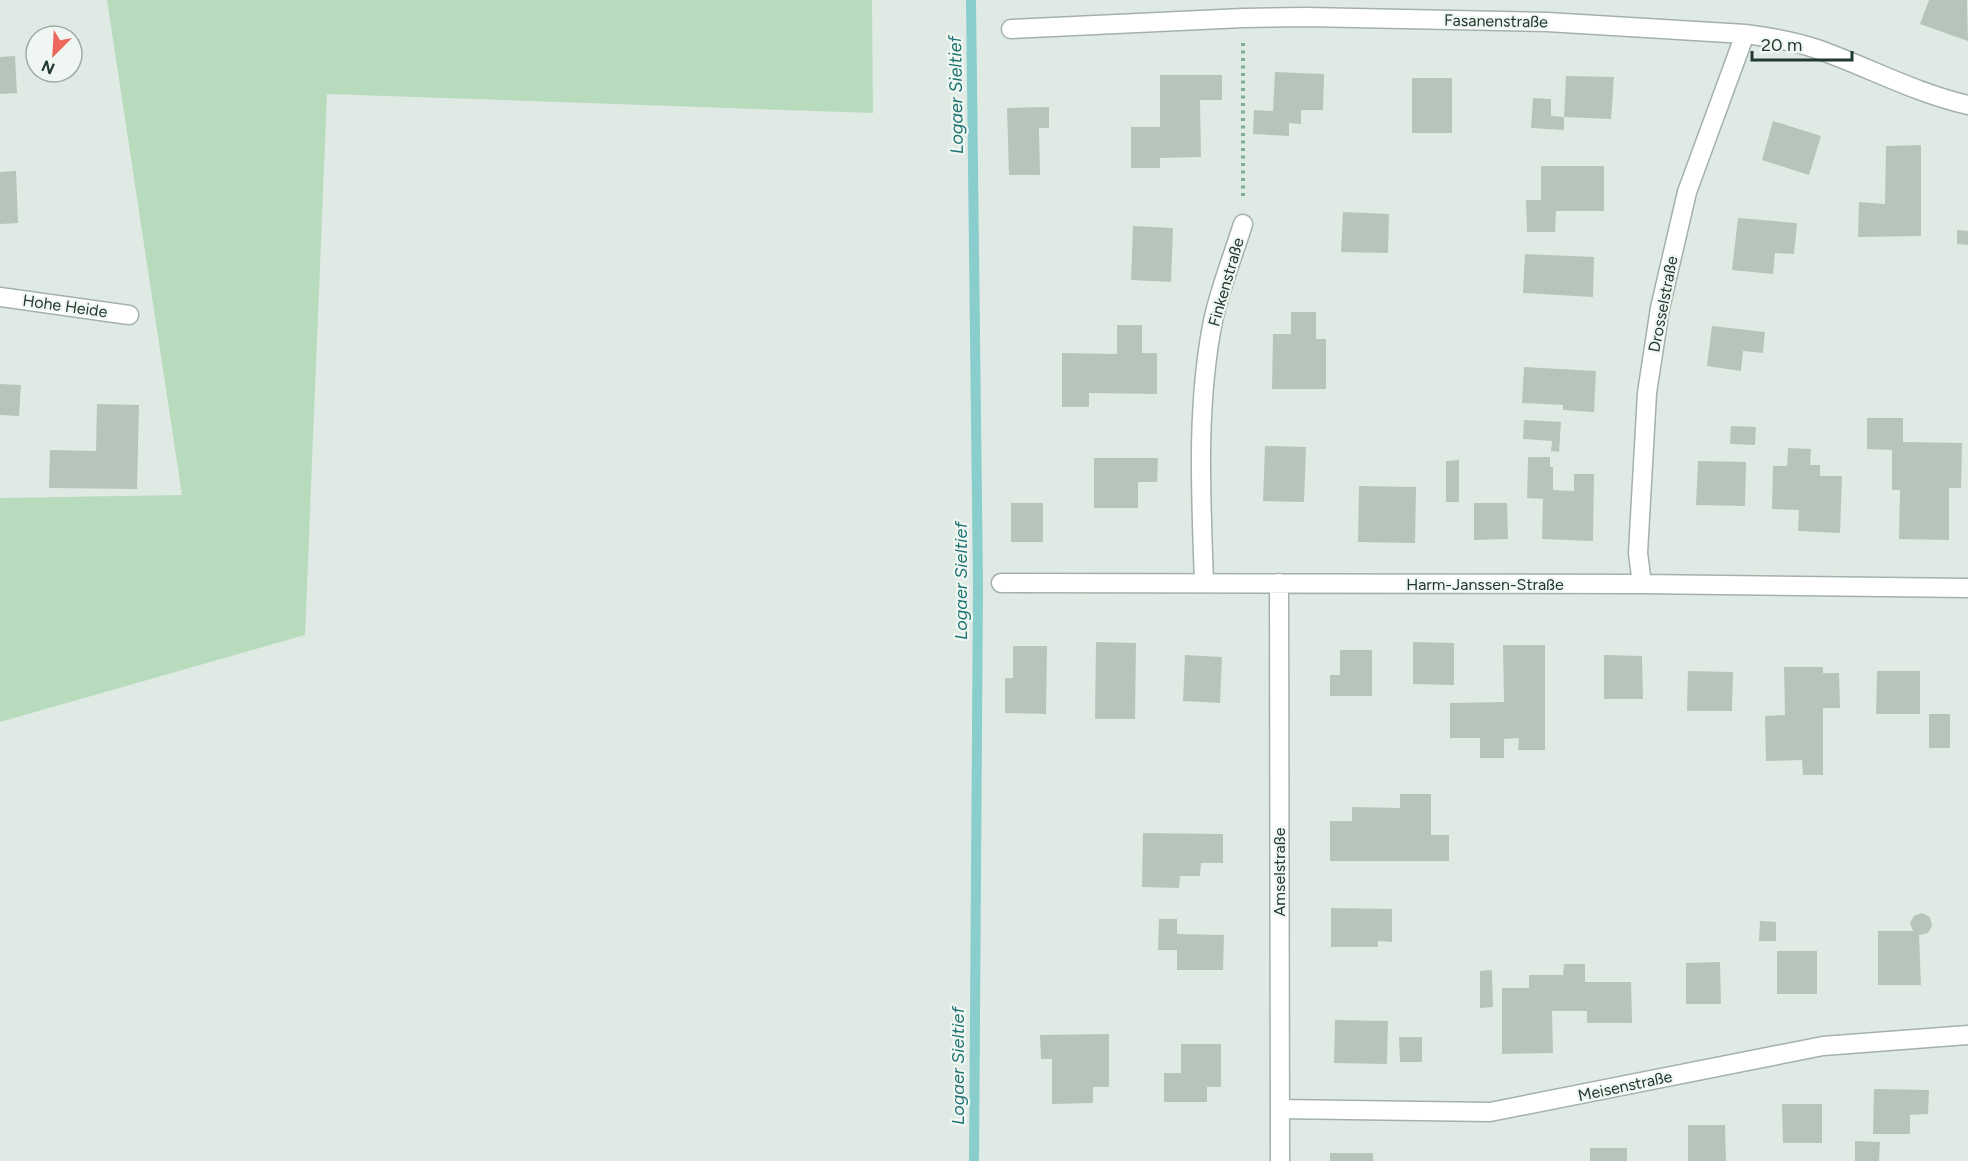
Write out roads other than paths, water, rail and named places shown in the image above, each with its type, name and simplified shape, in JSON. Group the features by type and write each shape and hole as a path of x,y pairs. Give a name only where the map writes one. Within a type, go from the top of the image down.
{"street":[{"name":"Fasanenstraße","path":"1011,29 1243,18 1547,22 1745,34 1777,38 1816,48 1900,84 1968,105"},
{"name":"Drosselstraße","path":"1642,584 1638,553 1647,393 1660,308 1687,192 1745,34"},
{"name":"Finkenstraße","path":"1203,582 1201,496 1206,374 1214,320 1243,224"},
{"name":"Hohe Heide","path":"0,297 129,315"},
{"name":"Harm-Janssen-Straße","path":"1001,583 1642,584 1968,588"},
{"name":"Amselstraße","path":"1279,583 1280,1161"},
{"name":"Meisenstraße","path":"1280,1109 1490,1112 1823,1046 1968,1035"}],"waterway":[{"name":"Logaer Sieltief","path":"971,0 978,586 974,1161"}]}
